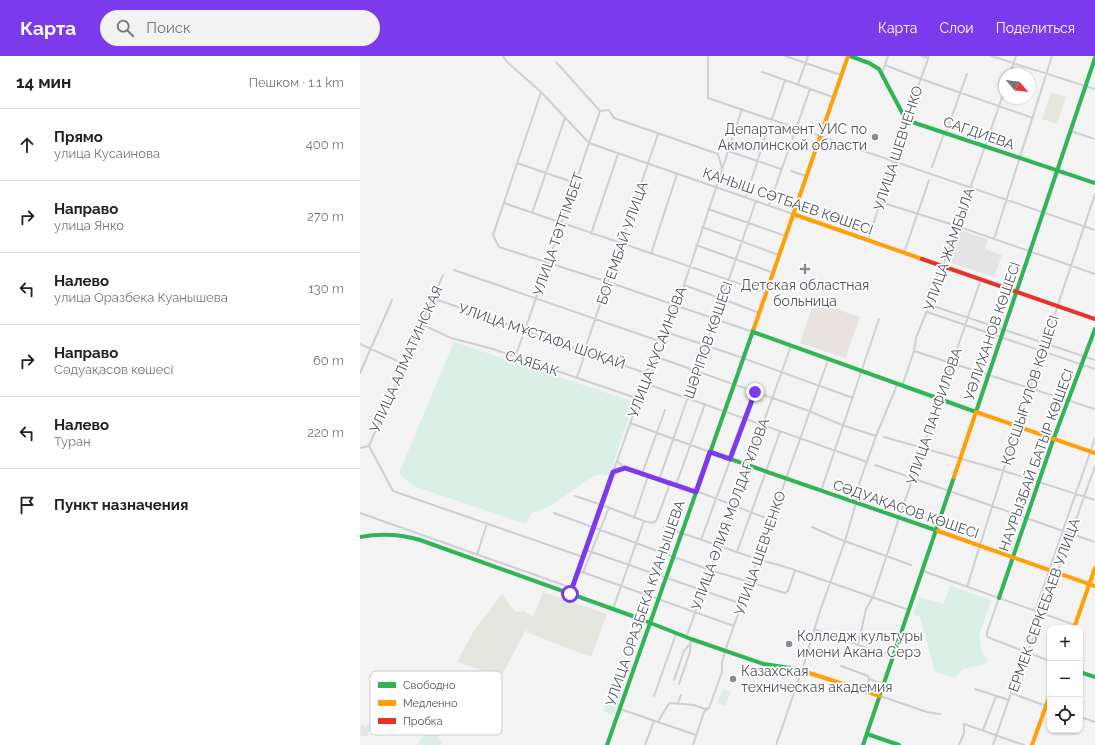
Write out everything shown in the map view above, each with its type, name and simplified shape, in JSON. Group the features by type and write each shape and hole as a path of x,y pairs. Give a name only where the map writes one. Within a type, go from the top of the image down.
{"main road":[{"path":"849,56 873,64 879,69 906,120"},
{"name":"УЛИЦА ОРАЗБЕКА КУАНЫШЕВА","path":"607,745 733,384 774,273 833,97 849,56"},
{"name":"УӘЛИХАНОВ КӨШЕСІ","path":"894,656 1095,58"},
{"name":"САГДИЕВА","path":"906,120 1095,183"},
{"name":"ҚАНЫШ СӘТБАЕВ КӨШЕСІ","path":"794,214 1095,319"},
{"name":"НАУРЫЗБАЙ БАТЫР КӨШЕСІ","path":"999,598 1039,481 1095,329"},
{"path":"753,332 828,360 1093,452"},
{"name":"СӘДУАҚАСОВ КӨШЕСІ","path":"710,452 1095,586"},
{"path":"360,537 382,534 411,537 613,609 689,640 764,664 802,670 880,696"},
{"path":"1074,625 1095,568"},
{"path":"864,745 915,594"},
{"path":"880,696 894,656"},
{"path":"1083,673 1095,677"},
{"path":"1032,745 1047,707"},
{"path":"867,734 899,745"}],"street":[{"name":"ҚАНЫШ СӘТБАЕВ КӨШЕСІ","path":"503,56 506,61 541,92 589,143 794,214"},
{"path":"708,56 708,98 970,189 1044,212 1095,230"},
{"path":"785,56 841,75"},
{"path":"798,84 808,56"},
{"path":"882,74 888,56"},
{"path":"922,56 928,57"},
{"path":"991,56 1095,89"},
{"path":"1012,68 1016,56"},
{"path":"994,239 1052,56"},
{"name":"УЛИЦА ШЕВЧЕНКО","path":"868,241 906,120 928,57"},
{"path":"556,62 600,111 608,110 614,118 718,154 722,169"},
{"path":"885,64 921,79 1033,118"},
{"path":"762,72 833,97"},
{"path":"932,167 967,74"},
{"path":"772,119 785,80"},
{"path":"769,205 810,89"},
{"path":"541,92 493,235 499,247 608,282 753,332"},
{"name":"УЛИЦА ЖАМБЫЛА","path":"902,386 914,351 916,338 934,293 934,282 943,266 999,106"},
{"name":"УЛИЦА КУСАИНОВА","path":"570,594 630,423 649,381 684,285 715,187 742,110"},
{"name":"УЛИЦА ТӘТТІМБЕТ","path":"514,357 525,330 600,111"},
{"path":"532,213 565,118"},
{"path":"1071,131 1095,139"},
{"name":"БОГЕМБАЙ УЛИЦА","path":"577,377 595,319 658,134"},
{"path":"746,197 766,134"},
{"path":"728,151 781,169"},
{"path":"592,234 618,154"},
{"path":"517,163 575,183"},
{"path":"791,171 806,176"},
{"path":"651,254 677,174"},
{"path":"904,253 929,180"},
{"name":"ҚОСШЫҒҰЛОВ КӨШЕСІ","path":"967,587 1017,426 1095,194"},
{"name":"ШӘРІПОВ КӨШЕСІ","path":"659,480 756,201"},
{"path":"880,202 957,226 1095,274"},
{"path":"504,203 561,224 767,293"},
{"path":"708,209 786,236"},
{"path":"702,227 780,254"},
{"path":"696,245 774,273"},
{"path":"454,270 662,342"},
{"name":"УЛИЦА АЛМАТИНСКАЯ","path":"443,275 369,446 394,490 583,557"},
{"name":"УЛИЦА ПАНФИЛОВА","path":"858,645 866,609 873,597 981,279"},
{"path":"684,285 760,313"},
{"name":"УЛИЦА МҰСТАФА ШОҚАЙ","path":"432,298 651,374"},
{"path":"360,373 392,300"},
{"path":"930,305 1095,360"},
{"path":"927,312 1095,369"},
{"path":"821,491 879,319"},
{"name":"САЯБАК","path":"421,324 451,338 577,377 634,397 637,400 636,407"},
{"path":"666,332 707,345 853,398"},
{"path":"360,344 404,364"},
{"name":"УЛИЦА ӘЛИЯ МОЛДАҒҰЛОВА","path":"674,680 689,640 695,612 749,465 790,346"},
{"path":"914,351 1095,409"},
{"path":"657,357 876,436"},
{"name":"УЛИЦА ШЕВЧЕНКО","path":"693,745 704,712 709,708 722,672 722,663 725,651 828,360"},
{"path":"649,381 645,372 656,361"},
{"path":"647,384 867,462"},
{"path":"776,745 802,670 814,629 845,542 856,503 858,487 876,436 897,384"},
{"path":"701,540 755,392"},
{"path":"676,485 705,404"},
{"path":"642,474 665,410"},
{"path":"630,423 710,452"},
{"path":"736,552 780,432"},
{"path":"884,437 1039,481 1095,500"},
{"name":"ЕРМЕК СЕРКЕБАЕВ УЛИЦА","path":"1035,611 1062,530 1093,452 1095,438"},
{"path":"360,448 369,446"},
{"path":"617,461 625,468 716,499 771,520"},
{"path":"875,465 1095,542"},
{"name":"ЕРМЕК СЕРКЕБАЕВ УЛИЦА","path":"993,745 1011,693 1043,614 1095,466"},
{"path":"613,472 625,468"},
{"path":"634,518 648,476"},
{"path":"575,496 609,507 634,518 652,523 656,521 670,483"},
{"path":"583,573 609,507"},
{"path":"360,513 572,588"},
{"path":"554,513 710,570 787,593 795,570"},
{"path":"613,609 644,521"},
{"path":"477,555 487,523"},
{"path":"664,527 757,559 831,582 909,610"},
{"path":"812,527 845,542 911,565"},
{"path":"586,550 742,604"},
{"path":"481,562 483,557"},
{"path":"578,571 734,626"},
{"path":"923,571 1071,625"},
{"path":"999,598 987,635 992,639 1047,660"},
{"path":"814,629 894,656"},
{"path":"654,696 676,634"},
{"name":"УЛИЦА ӘЛИЯ МОЛДАҒҰЛОВА","path":"679,684 690,652 689,640"},
{"path":"841,666 868,676 869,679 884,684"},
{"path":"865,691 869,679"},
{"path":"975,689 1009,700"},
{"path":"1011,693 1047,704"},
{"path":"678,703 681,695"},
{"path":"880,696 927,712 940,714"},
{"path":"983,731 996,696"},
{"path":"658,722 669,704 678,703 694,705 705,709 709,708"},
{"path":"620,709 696,735"},
{"path":"1083,718 1095,722"},
{"path":"645,745 654,721"},
{"path":"959,745 964,732 964,724 1024,745"}],"shaded area":[{"path":"1051,92 1066,97 1057,124 1042,119"},
{"path":"960,230 988,239 985,249 1002,255 994,277 949,262"},
{"path":"814,302 860,317 845,358 800,343"},
{"path":"543,592 607,614 591,657 526,632 530,622 502,675 502,671 483,671 457,662 473,632 502,594 515,612 524,611 533,617"},
{"path":"361,724 366,727 367,725 370,726 367,737 360,735"}],"green space":[{"path":"454,342 634,402 609,475 595,475 548,507 532,513 526,524 413,486 399,473"},
{"path":"950,586 991,600 979,635 982,653 988,659 986,664 963,669 955,678 935,672 920,617 913,614 919,597 944,604"},
{"path":"616,675 627,679 614,715 603,711"},
{"path":"723,689 731,692 725,706 717,703"},
{"path":"436,735 443,745 418,745 422,737"}],"traffic: fast":[{"path":"850,56 869,63 879,69 906,120 1095,183"},
{"path":"976,412 1095,58"},
{"path":"607,745 754,328"},
{"path":"999,598 1052,443 1095,329"},
{"path":"753,332 976,412"},
{"path":"710,452 938,531"},
{"path":"863,745 954,477"},
{"path":"360,537 390,535 405,536 420,540 638,618 691,639 764,664 797,669"},
{"path":"1083,673 1095,677"},
{"path":"867,734 899,745"}],"traffic: slow":[{"path":"754,328 848,56"},
{"path":"793,214 922,259"},
{"path":"954,477 976,412 1095,453"},
{"path":"938,531 1095,586"},
{"path":"1075,625 1095,568"},
{"path":"797,669 880,696"},
{"path":"1032,745 1049,697"}],"traffic: jam":[{"path":"922,259 1095,319"}],"place":[{"name":"Департамент УИС по Акмолинской области","path":"875,137"},
{"name":"Детская областная больница","path":"805,269"},
{"name":"Колледж культуры имени Акана Серэ","path":"789,644"},
{"name":"Казахская техническая академия","path":"733,679"}],"route":[{"path":"570,594 613,472 625,468 696,492 710,452 730,459 755,392"}]}
